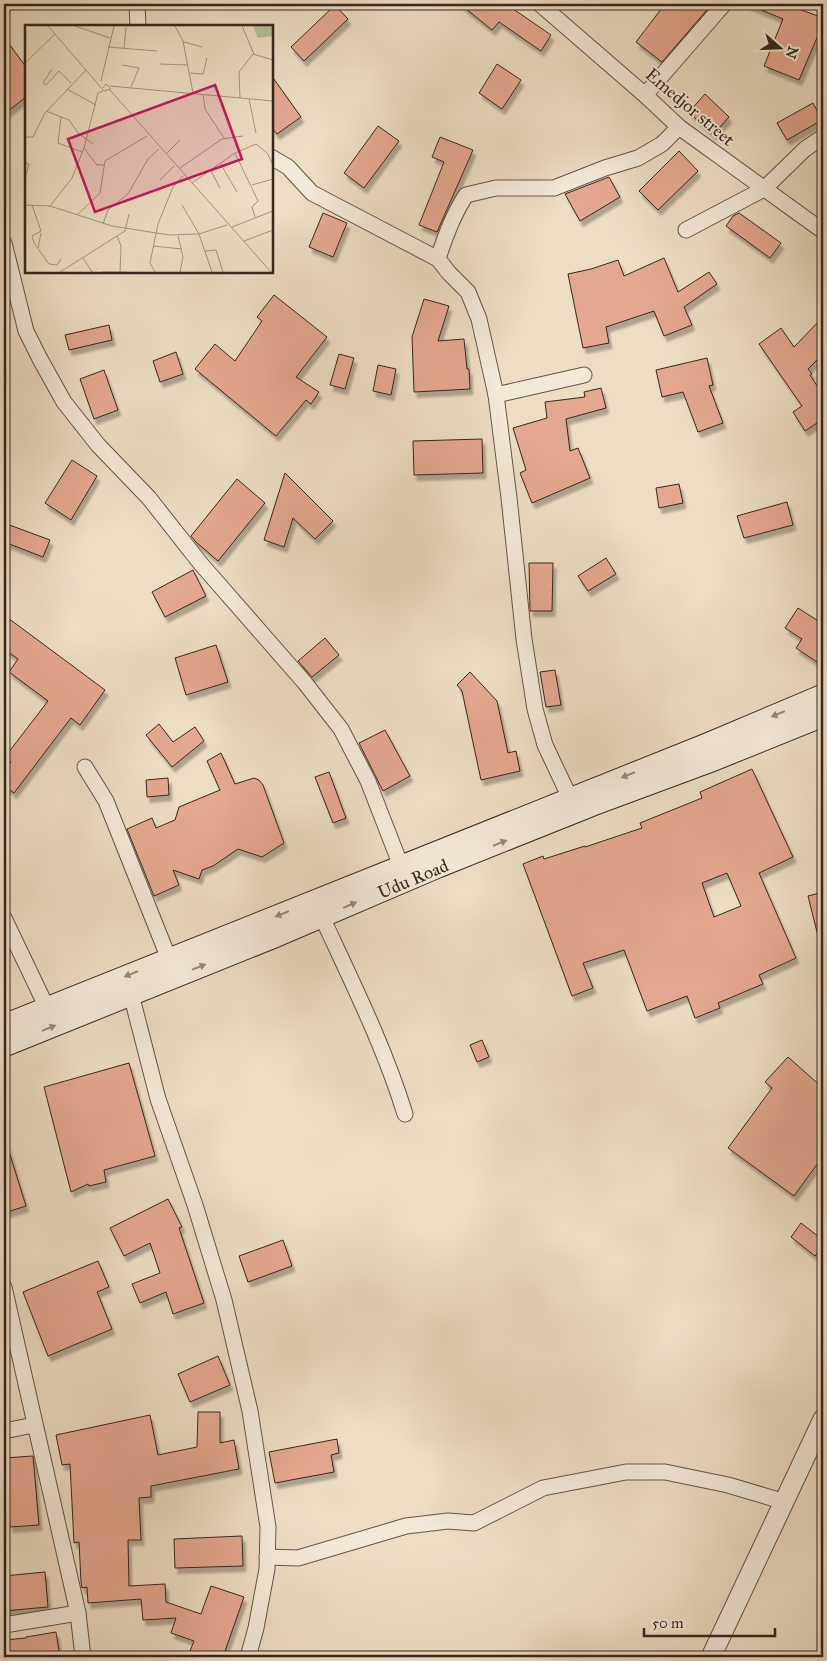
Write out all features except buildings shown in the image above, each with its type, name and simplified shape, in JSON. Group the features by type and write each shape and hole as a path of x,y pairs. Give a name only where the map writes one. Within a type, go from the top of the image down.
{"main road":[{"name":"Udu Road","path":"4,1025 707,744 823,695"},
{"name":"Udu Road","path":"4,1046 322,917 466,856 823,716"}],"street":[{"path":"137,4 138,25"},
{"name":"Emedjor street","path":"540,4 679,127 823,231"},
{"path":"645,95 724,4"},
{"path":"438,259 444,237 466,195 496,188 554,188 605,168 638,158 662,144 679,127"},
{"path":"686,230 764,189 805,149 823,138"},
{"path":"272,158 288,167 312,193 438,259 468,292 480,319 496,396 510,498 524,639 535,709 545,745 570,798"},
{"path":"4,243 26,330 40,360 64,402 98,445 149,498 207,571 305,683 341,730 368,781 401,866"},
{"path":"496,396 584,375"},
{"path":"85,767 106,801 169,959"},
{"path":"322,917 361,1000 393,1075 405,1114"},
{"path":"4,918 47,1008"},
{"path":"132,994 158,1099 195,1205 224,1300 250,1411 268,1527 268,1557 256,1628 248,1657"},
{"path":"4,1287 6,1307 78,1613 83,1657"},
{"path":"711,1657 823,1419"},
{"path":"4,1432 34,1425"},
{"path":"268,1557 298,1558 406,1526 448,1521 474,1523 543,1488 626,1472 674,1474 728,1485 784,1502"},
{"path":"4,1625 78,1613"}]}
